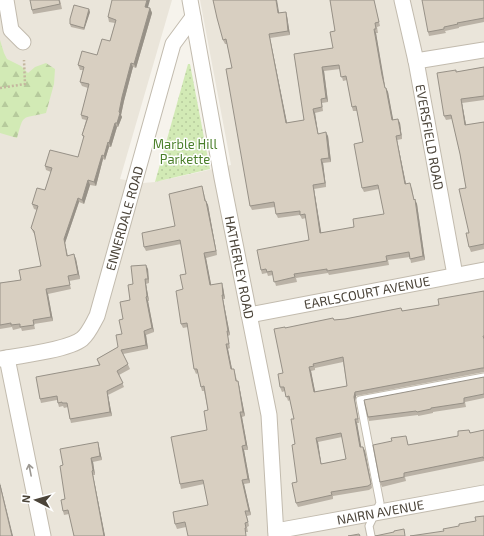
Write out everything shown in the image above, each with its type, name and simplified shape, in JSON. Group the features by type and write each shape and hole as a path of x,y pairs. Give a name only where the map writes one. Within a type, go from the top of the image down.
{"street":[{"path":"6,0 11,30 23,42"},
{"name":"HATHERLEY ROAD","path":"190,0 222,178 269,415 276,534"},
{"name":"EVERSFIELD ROAD","path":"402,0 416,61 455,275"},
{"name":"ENNERDALE ROAD","path":"4,358 61,348 82,339 90,329 97,316 173,44 193,17"},
{"path":"416,61 484,50"},
{"name":"EARLSCOURT AVENUE","path":"250,315 484,270"},
{"path":"4,358 43,536"},
{"name":"NAIRN AVENUE","path":"276,534 376,513 484,493"}],"lane":[{"path":"370,536 369,526 380,503 360,400 484,377"}],"path":[{"path":"0,88 25,84 24,60"}],"shaded area":[{"path":"0,0 172,0 120,179 143,183 155,182 231,165 200,0 484,0 484,536 0,536"}],"green space":[{"path":"0,40 7,59 21,66 28,73 35,67 46,63 55,69 54,84 46,113 25,118 21,124 17,138 0,133"},
{"name":"Marble Hill Parkette","path":"188,64 190,64 210,169 155,182"}],"building":[{"path":"30,0 59,0 60,4 32,10"},
{"path":"112,0 147,0 145,7 150,8 134,64 131,63 117,123 115,123 104,156 102,155 94,182 88,180 82,200 78,198 64,239 67,256 74,254 78,274 68,276 70,285 46,289 51,317 33,320 34,325 20,327 20,324 11,325 11,323 0,325 0,283 21,280 19,270 41,266 34,231 31,228 38,206 32,204 37,188 45,190 52,168 45,166 50,150 78,157 84,136 82,135 88,117 81,115 89,84 80,82 84,67 78,65 82,51 97,55 102,39 110,41 116,20 108,17"},
{"path":"213,0 276,0 278,13 286,12 288,31 269,34 286,123 304,120 294,54 333,48 330,32 335,31 330,0 374,0 379,22 375,23 376,29 374,29 382,75 392,120 398,119 401,135 396,136 405,184 410,183 414,200 415,199 423,256 410,259 409,252 386,256 387,261 327,271 327,269 294,274 295,277 274,282 272,271 267,272 266,269 261,270 257,250 309,240 305,214 300,215 300,211 276,214 274,202 250,206 226,69 232,68 226,39 223,40","holes":["339,65 341,77 346,76 352,107 356,106 363,142 354,144 362,188 378,185 384,214 353,219 354,227 320,233 313,185 325,183 321,159 329,158 326,132 318,134 313,109 322,107 321,99 326,98 322,67"]},
{"path":"422,0 484,0 484,18 457,23 458,24 444,27 444,29 428,32"},
{"path":"74,5 89,9 84,28 70,24"},
{"path":"484,67 484,96 461,99 465,125 484,122 484,244 469,247 466,233 469,233 459,189 466,188 460,154 451,115 444,116 437,73 456,70 456,72"},
{"path":"202,186 216,251 204,253 210,285 222,283 222,295 229,344 226,344 231,369 234,369 236,381 238,381 243,412 240,412 246,445 242,446 248,479 242,480 249,511 245,511 248,522 245,523 246,536 188,536 185,522 175,524 173,512 208,505 203,480 180,484 171,437 207,430 204,411 208,410 204,386 201,387 197,369 194,369 187,323 181,324 176,291 183,289 180,275 186,274 180,240 144,247 142,233 175,226 169,194"},
{"path":"146,265 148,279 145,279 146,297 152,328 144,331 146,345 121,350 128,364 117,371 123,383 107,391 110,412 70,419 67,403 58,403 57,396 40,399 36,377 100,365 97,359 118,347 116,335 122,334 119,320 123,319 120,302 130,300 128,285 133,284 131,266"},
{"path":"484,291 484,368 355,392 354,397 358,419 355,419 360,447 363,447 371,484 368,486 331,492 332,495 296,503 292,483 297,482 292,445 295,444 291,419 294,419 289,396 286,397 284,387 280,387 278,374 283,373 274,329 333,318 334,320 345,319 401,308 402,311 439,305 438,299","holes":["343,357 347,386 314,392 309,367 314,366 313,364","341,433 346,459 321,464 316,438"]},
{"path":"484,377 484,394 464,398 464,403 431,408 417,412 368,417 364,400"},
{"path":"469,430 470,433 484,430 484,458 404,473 404,477 380,482 373,445 392,441 391,438 406,436 408,445 458,436 458,431"},
{"path":"98,442 100,456 91,458 104,536 74,536 68,510 63,511 61,500 65,499 60,466 63,465 60,449"},
{"path":"0,485 12,536 0,536"},
{"path":"484,516 484,536 410,536 444,531 443,529 476,521 475,517"},
{"path":"404,529 405,536 375,536 394,532"},
{"path":"359,534 360,536 348,536"}]}
